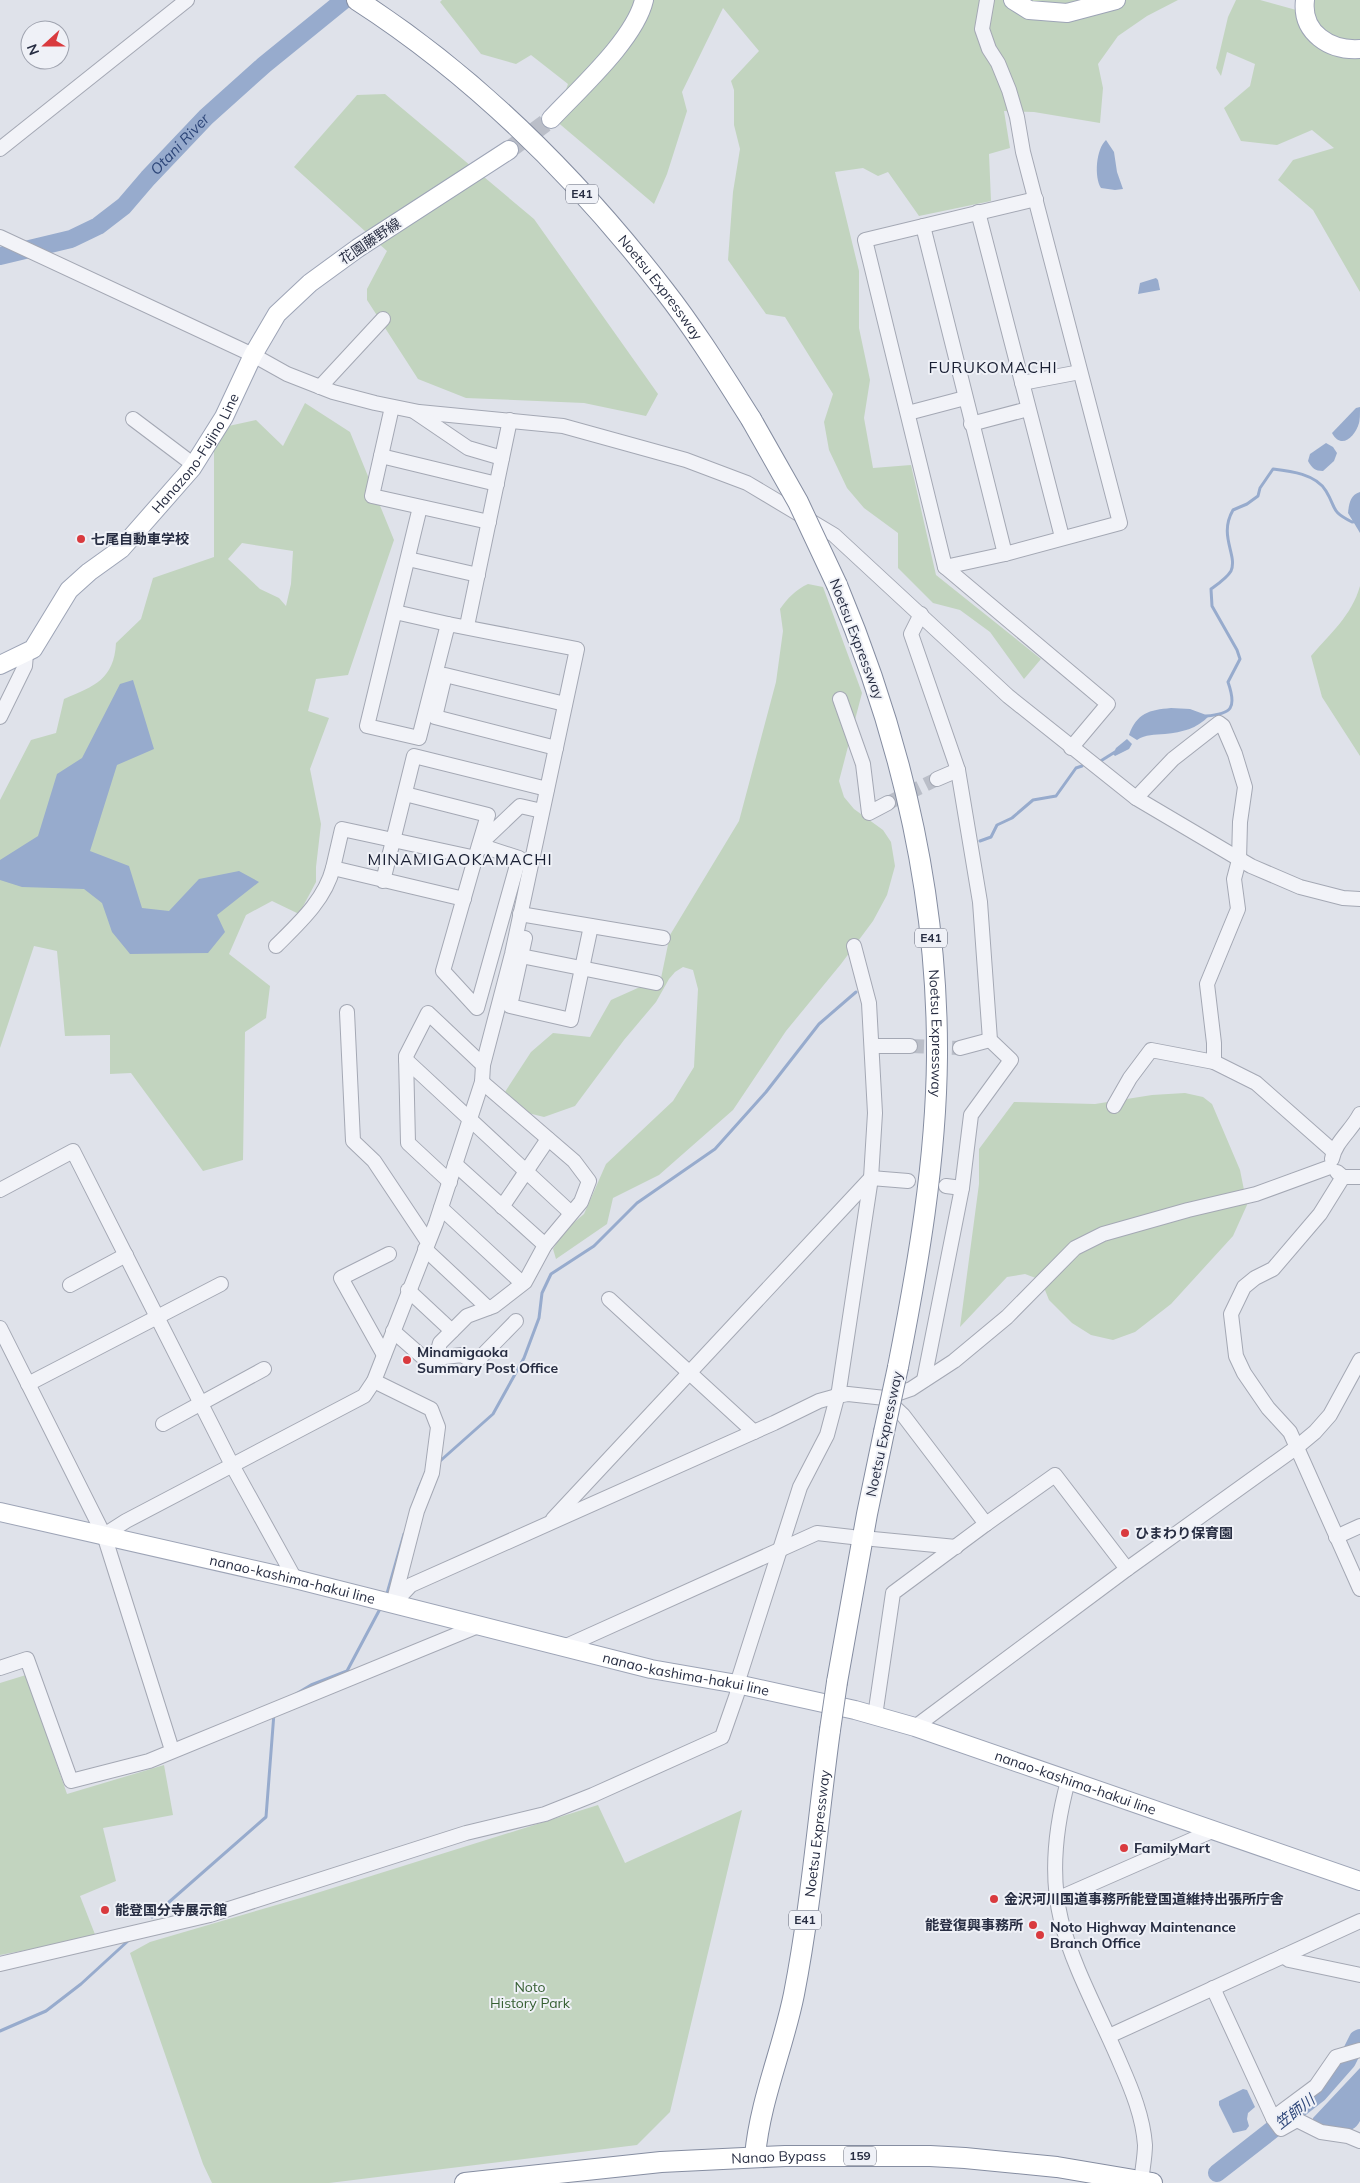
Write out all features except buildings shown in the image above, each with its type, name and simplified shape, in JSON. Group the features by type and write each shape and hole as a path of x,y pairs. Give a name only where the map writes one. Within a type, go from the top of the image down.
{"highway":[{"name":"Noetsu Expressway","path":"363,4 418,42 466,81 565,175 612,226 665,291 710,354 751,419 798,502 837,585 873,677 905,786 925,893 932,954 937,1058 930,1176 922,1238 898,1367 867,1514 837,1682 795,1986 784,2038 760,2119 755,2156"},
{"name":"Nanao Bypass","path":"465,2183 661,2162 755,2156 930,2156 965,2158 1057,2167 1145,2182"}],"main road":[{"path":"551,119 626,38 642,8 644,0"},
{"path":"1013,0 1030,10 1068,13 1116,0"},
{"path":"1305,0 1304,8 1308,26 1321,39 1339,48 1360,49"},
{"name":"花園藤野線","path":"253,355 277,314 310,283 415,210 509,150"},
{"name":"Hanazono-Fujino Line","path":"0,665 26,654 38,642 69,590 89,572 121,549 194,465 224,417 253,355"},
{"name":"nanao-kashima-hakui line","path":"0,1512 295,1579 651,1669 737,1684 875,1716 914,1727 1360,1881"}],"street":[{"path":"0,148 187,0"},
{"path":"945,567 1005,554 1120,523 1009,90 998,62 989,49 982,29 987,0"},
{"path":"1036,199 865,240 945,567 1108,704 1071,748"},
{"path":"978,212 1062,538"},
{"path":"923,226 1005,554"},
{"path":"2,237 253,355 287,374 333,392 414,411 563,426 701,465 747,483 834,535 921,614 974,666 1071,748 1136,798 1239,860 1300,887 1343,898 1360,899"},
{"path":"320,387 384,319"},
{"path":"1022,383 1080,372"},
{"path":"908,413 965,398"},
{"path":"392,407 372,496 489,522"},
{"path":"971,424 1028,409"},
{"path":"414,411 468,448 502,458"},
{"path":"133,420 194,465"},
{"path":"467,626 510,420"},
{"path":"381,456 497,484"},
{"path":"420,507 367,726 419,738 448,624"},
{"path":"408,559 478,575"},
{"path":"395,612 577,649 542,811 525,915 521,956 510,1006 571,1020 591,926"},
{"path":"921,614 911,634 958,770 980,902 990,1040 1011,1060 971,1115 962,1188 924,1380"},
{"path":"0,717 25,666 26,654"},
{"path":"556,748 435,717 445,675 565,704"},
{"path":"840,699 863,764 870,813 888,803"},
{"path":"1136,798 1173,759 1219,723 1223,726 1246,787 1240,822 1239,860 1234,879 1238,909 1207,984 1214,1043 1214,1062"},
{"path":"382,880 414,756 547,789"},
{"path":"937,779 958,770"},
{"path":"405,794 506,819"},
{"path":"478,852 506,819 520,806 542,811"},
{"path":"276,946 308,914 331,876 342,828 393,839 478,852 519,858 476,1008 443,971 478,852 488,815"},
{"path":"333,868 464,899"},
{"path":"525,915 663,938"},
{"path":"104,1536 126,1521 364,1396 374,1381 450,1182 482,1082 483,1065 525,915"},
{"path":"0,1964 210,1915 466,1833 545,1814 594,1795 722,1737 737,1694 737,1684 800,1487 827,1435 837,1396 870,1178 875,1113 869,1003 854,946"},
{"path":"521,956 656,983"},
{"path":"347,1012 353,1141 374,1161 426,1245 488,1308"},
{"path":"450,1182 408,1143 406,1056 428,1013 483,1065"},
{"path":"960,1048 990,1040"},
{"path":"872,1046 910,1046"},
{"path":"1114,1106 1130,1078 1151,1050 1214,1062 1256,1083 1333,1151"},
{"path":"406,1060 571,1214"},
{"path":"436,1358 440,1343 467,1316 494,1306 522,1284 545,1245 581,1202 589,1181 574,1161 482,1082"},
{"path":"1330,1167 1333,1151 1360,1114"},
{"path":"502,1207 548,1139"},
{"path":"0,1190 73,1151 232,1464 295,1579"},
{"path":"456,1164 545,1245"},
{"path":"1330,1167 1343,1177 1360,1177"},
{"path":"387,1603 411,1586 819,1401 848,1394 885,1398 911,1389 954,1361 1007,1317 1075,1248 1103,1234 1188,1210 1256,1194 1330,1167"},
{"path":"1343,1177 1320,1214 1273,1268 1244,1287 1231,1314 1236,1356 1244,1374 1268,1408 1290,1432 1360,1589"},
{"path":"870,1178 908,1181"},
{"path":"549,1524 870,1178"},
{"path":"946,1186 962,1188"},
{"path":"441,1208 522,1284"},
{"path":"384,1355 341,1278 389,1254"},
{"path":"70,1285 126,1255"},
{"path":"28,1384 220,1284"},
{"path":"408,1290 452,1331"},
{"path":"609,1298 688,1374 754,1432"},
{"path":"393,1331 426,1360 462,1355 475,1364 516,1321"},
{"path":"0,1328 104,1536 172,1750"},
{"path":"914,1727 1127,1569 1297,1448 1316,1432 1330,1416 1360,1360"},
{"path":"163,1424 264,1369"},
{"path":"374,1381 432,1408 438,1427 433,1468 387,1603"},
{"path":"885,1398 903,1414 986,1524"},
{"path":"875,1716 893,1593 1055,1474 1127,1569"},
{"path":"1336,1537 1360,1526"},
{"path":"564,1647 817,1533 852,1537"},
{"path":"873,1538 956,1547"},
{"path":"0,1668 27,1659 71,1781 149,1761 478,1626"},
{"path":"1068,1781 1058,1831 1056,1864 1057,1899 1061,1919 1076,1961 1131,2088 1139,2112 1145,2146 1145,2182"},
{"path":"1057,1899 1212,1831"},
{"path":"1108,2036 1360,1921"},
{"path":"1283,1956 1289,1960 1360,1975"},
{"path":"1213,1988 1281,2129 1297,2120 1321,2132 1348,2136 1360,2141"},
{"path":"1276,2122 1316,2086 1336,2056 1353,2053"}],"green space":[{"path":"442,0 1178,0 1147,16 1118,36 1098,64 1103,88 1100,123 1034,112 1004,111 1010,148 989,154 991,201 919,216 888,172 878,176 863,168 835,172 859,271 859,328 870,380 864,418 873,468 911,465 936,575 1041,659 1024,679 990,632 960,610 933,603 898,568 898,533 864,508 847,488 829,450 824,422 833,394 785,317 766,314 728,260 733,192 740,149 734,125 734,90 731,81 759,51 723,8 682,92 687,111 667,174 654,204 555,120 568,84 531,55 516,64 481,54 440,2"},
{"path":"1236,0 1260,0 1307,13 1309,0 1360,0 1360,292 1313,210 1278,180 1293,160 1334,148 1312,130 1277,145 1241,141 1224,108 1250,86 1255,64 1227,52 1221,76 1216,68 1228,17"},
{"path":"385,94 534,219 658,394 646,416 584,403 466,398 418,379 367,300 367,289 387,251 294,167 357,95"},
{"path":"305,403 350,432 394,540 348,675 316,679 308,711 329,718 310,769 321,824 316,882 299,914 272,901 246,915 229,954 270,986 266,1018 245,1032 243,1160 203,1171 131,1073 110,1074 110,1035 65,1036 57,951 34,946 0,1048 0,800 31,740 56,733 64,699 94,685 107,673 114,655 116,643 141,619 153,578 214,557 214,448 224,427 256,420 283,446","holes":["242,543 293,551 291,584 286,606 279,598 260,589 228,559"]},
{"path":"808,584 823,587 862,693 839,781 844,797 854,809 883,830 891,842 895,866 887,895 873,921 841,964 786,1031 733,1110 659,1175 613,1198 607,1224 556,1259 553,1249 565,1230 584,1214 606,1164 673,1101 694,1067 698,989 693,970 683,967 675,972 656,1002 624,1040 575,1106 544,1117 512,1109 503,1095 531,1052 553,1033 590,1037 611,1000 640,987 660,983 670,935 739,821 776,682 783,631 780,609 792,595"},
{"path":"1360,586 1360,756 1322,697 1311,656 1346,615"},
{"path":"1185,1093 1203,1097 1212,1104 1240,1170 1247,1205 1233,1236 1171,1304 1135,1332 1113,1340 1091,1335 1072,1323 1049,1300 1041,1280 1025,1274 1007,1277 960,1327 979,1184 979,1149 1014,1102 1095,1104 1152,1095"},
{"path":"26,1675 67,1794 164,1765 173,1815 103,1828 116,1881 80,1896 96,1937 0,1955 0,1683"},
{"name":"Noto History Park","path":"598,1805 625,1863 742,1810 670,2112 637,2145 329,2183 212,2183 203,2164 130,1953 150,1942 304,1897"}],"water":[{"path":"1106,140 1114,152 1117,172 1123,189 1101,188 1099,183 1097,177 1098,156"},
{"path":"1156,278 1160,290 1138,294 1140,283"},
{"path":"1360,407 1359,423 1354,433 1347,440 1339,441 1332,433 1356,408"},
{"path":"1326,443 1333,447 1337,453 1334,461 1323,471 1316,470 1308,461 1310,454"},
{"path":"1360,492 1360,533 1348,513 1352,498"},
{"path":"133,680 154,749 117,765 90,851 129,866 142,908 169,911 199,879 239,871 259,882 217,915 225,932 208,953 130,954 112,932 102,903 84,889 22,887 0,880 0,860 38,836 57,774 82,758 120,684"},
{"path":"1171,708 1190,709 1209,716 1194,727 1183,731 1147,736 1137,740 1129,735 1140,717 1156,710"},
{"path":"1127,739 1132,744 1129,749 1115,756 1113,754 1116,748"},
{"path":"1360,2068 1360,2121 1356,2127 1351,2130 1339,2131 1313,2123 1313,2118"},
{"path":"1243,2089 1247,2090 1255,2107 1248,2113 1249,2126 1246,2130 1233,2133 1219,2105 1219,2101"}],"waterway":[{"name":"Otani River","path":"0,256 71,239 98,226 124,206 206,117 264,65 344,0"},
{"path":"1206,716 1222,714 1230,708 1232,698 1228,682 1240,659 1237,650 1212,606 1211,589 1231,571 1232,558 1227,528 1233,510 1247,504 1258,496 1260,488 1273,469 1302,474 1316,481 1322,485 1340,515 1352,522 1360,521"},
{"path":"1099,762 1115,752"},
{"path":"980,841 991,837 997,825 1012,818 1033,800 1056,796 1076,768 1082,766"},
{"path":"439,1462 493,1414 524,1358 539,1318 542,1293 551,1274 594,1246 637,1203 715,1149 766,1092 819,1024 856,992"},
{"path":"418,1490 425,1475"},
{"path":"386,1597 404,1534"},
{"path":"296,1694 311,1685 347,1671 381,1607"},
{"path":"152,1917 266,1817 274,1713"},
{"path":"0,2031 46,2011 81,1984 129,1940"},
{"name":"笠師川","path":"1217,2173 1318,2094 1347,2061 1360,2038"}],"tunnel":[{"path":"509,150 551,119"},
{"path":"888,803 937,779"},
{"path":"910,1046 960,1048"}],"place":[{"name":"七尾自動車学校","path":"81,539"},
{"name":"Minamigaoka Summary Post Office","path":"407,1360"},
{"name":"ひまわり保育園","path":"1125,1533"},
{"name":"FamilyMart","path":"1124,1848"},
{"name":"金沢河川国道事務所能登国道維持出張所庁舎","path":"994,1899"},
{"name":"能登国分寺展示館","path":"105,1910"},
{"name":"能登復興事務所","path":"1033,1925"},
{"name":"Noto Highway Maintenance Branch Office","path":"1040,1935"}],"district":[{"name":"FURUKOMACHI","path":"993,367"},
{"name":"MINAMIGAOKAMACHI","path":"460,859"}]}
